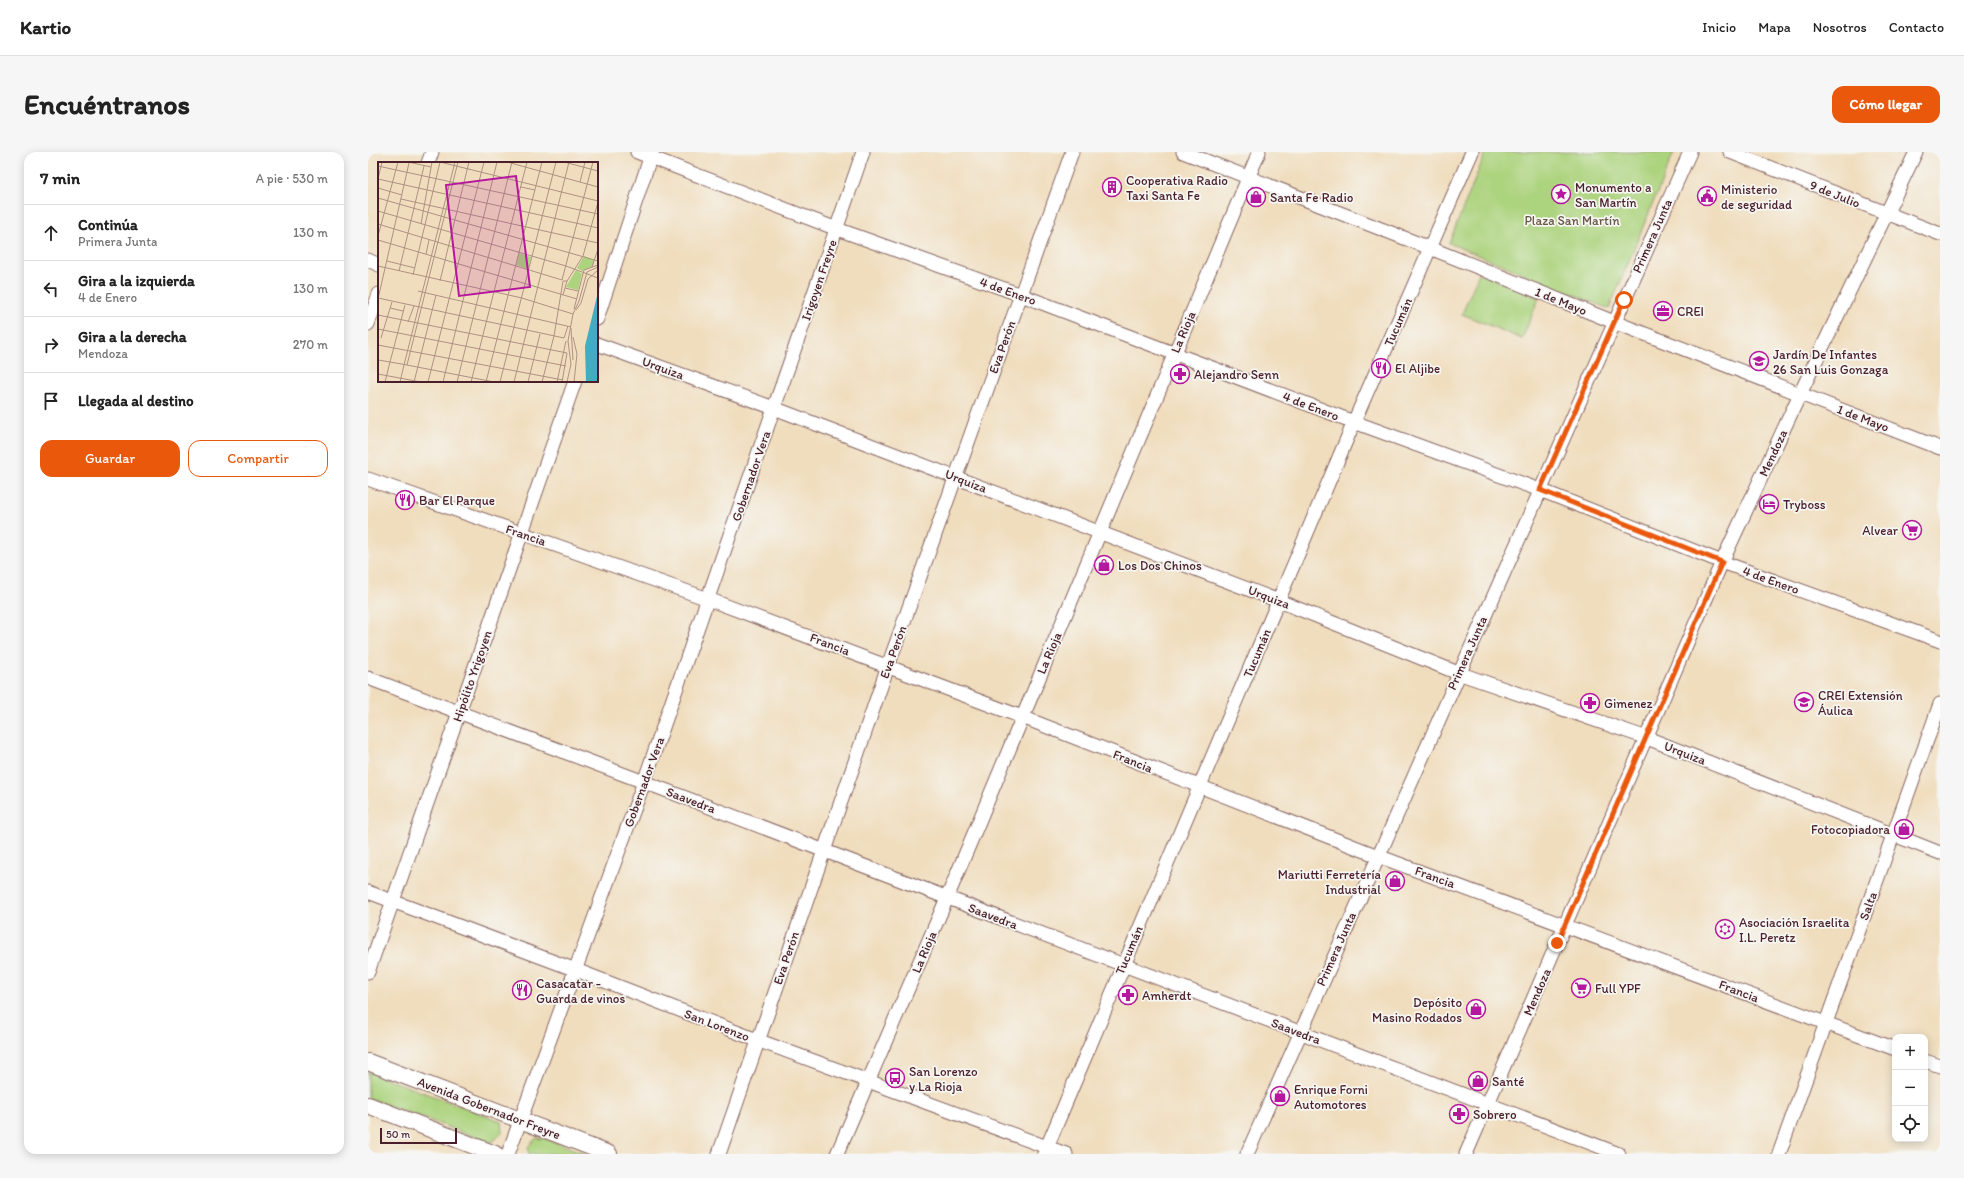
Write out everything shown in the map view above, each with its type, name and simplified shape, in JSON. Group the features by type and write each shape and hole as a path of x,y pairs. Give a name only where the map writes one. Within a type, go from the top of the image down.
{"main road":[{"name":"Avenida Gobernador Freyre","path":"368,1062 609,1154"},
{"path":"368,1105 495,1154"}],"street":[{"path":"428,162 432,152"},
{"name":"4 de Enero","path":"637,152 651,154 837,229 1021,295 1354,422 1540,490 1722,562 1940,641"},
{"name":"Irigoyen Freyre","path":"774,408 863,152"},
{"name":"Eva Perón","path":"719,1154 823,850 1072,152"},
{"name":"1 de Mayo","path":"1183,152 1430,248 1614,322 1940,448"},
{"name":"La Rioja","path":"837,1154 947,898 1259,152"},
{"name":"Tucumán","path":"1045,1150 1122,965 1279,601 1354,422 1472,152"},
{"name":"Primera Junta","path":"1247,1154 1299,1032 1690,152"},
{"name":"9 de Julio","path":"1730,152 1940,234"},
{"name":"Mendoza","path":"1466,1154 1722,562 1800,394 1916,152"},
{"path":"598,316 651,154"},
{"path":"368,260 378,265"},
{"path":"368,324 378,297"},
{"name":"Urquiza","path":"598,344 774,408 956,477 1279,601 1458,673 1647,738 1940,853"},
{"name":"Hipólito Yrigoyen","path":"368,972 460,712 521,533 576,382"},
{"name":"Gobernador Vera","path":"508,1154 644,782 774,408"},
{"name":"Francia","path":"368,479 708,599 888,666 1022,717 1199,788 1892,1048"},
{"name":"Saavedra","path":"368,678 1619,1154"},
{"name":"Salta","path":"1779,1154 1940,704"},
{"name":"San Lorenzo","path":"368,892 869,1081 1045,1150 1066,1154"},
{"path":"1928,1062 1940,1066"}],"green space":[{"name":"Plaza San Martín","path":"1486,152 1674,152 1609,309 1449,243"},
{"path":"1479,273 1539,298 1522,339 1462,314"},
{"path":"368,1072 501,1121 502,1132 494,1141 489,1142 368,1098"},
{"path":"536,1138 546,1139 587,1154 529,1154 528,1147"}],"place":[{"name":"Cooperativa Radio Taxi Santa Fe","path":"1112,187"},
{"name":"Monumento a San Martín","path":"1561,194"},
{"name":"Ministerio de seguridad","path":"1707,196"},
{"name":"Santa Fe Radio","path":"1256,197"},
{"name":"CREI","path":"1663,311"},
{"name":"Jardín De Infantes 26 San Luis Gonzaga","path":"1759,361"},
{"name":"El Aljibe","path":"1381,368"},
{"name":"Alejandro Senn","path":"1180,374"},
{"name":"Bar El Parque","path":"405,500"},
{"name":"Tryboss","path":"1769,504"},
{"name":"Alvear","path":"1912,530"},
{"name":"Los Dos Chinos","path":"1104,565"},
{"name":"CREI Extensión Áulica","path":"1804,702"},
{"name":"Gimenez","path":"1590,703"},
{"name":"Fotocopiadora","path":"1904,829"},
{"name":"Mariutti Ferretería Industrial","path":"1395,881"},
{"name":"Asociación Israelita I.L. Peretz","path":"1725,929"},
{"name":"Full YPF","path":"1581,988"},
{"name":"Casacatar - Guarda de vinos","path":"522,990"},
{"name":"Amherdt","path":"1128,995"},
{"name":"Depósito Masino Rodados","path":"1476,1009"},
{"name":"San Lorenzo y La Rioja","path":"895,1078"},
{"name":"Santé","path":"1478,1081"},
{"name":"Enrique Forni Automotores","path":"1280,1096"},
{"name":"Sobrero","path":"1459,1114"}],"route":[{"path":"1557,943 1722,562 1540,490 1624,300"}]}
